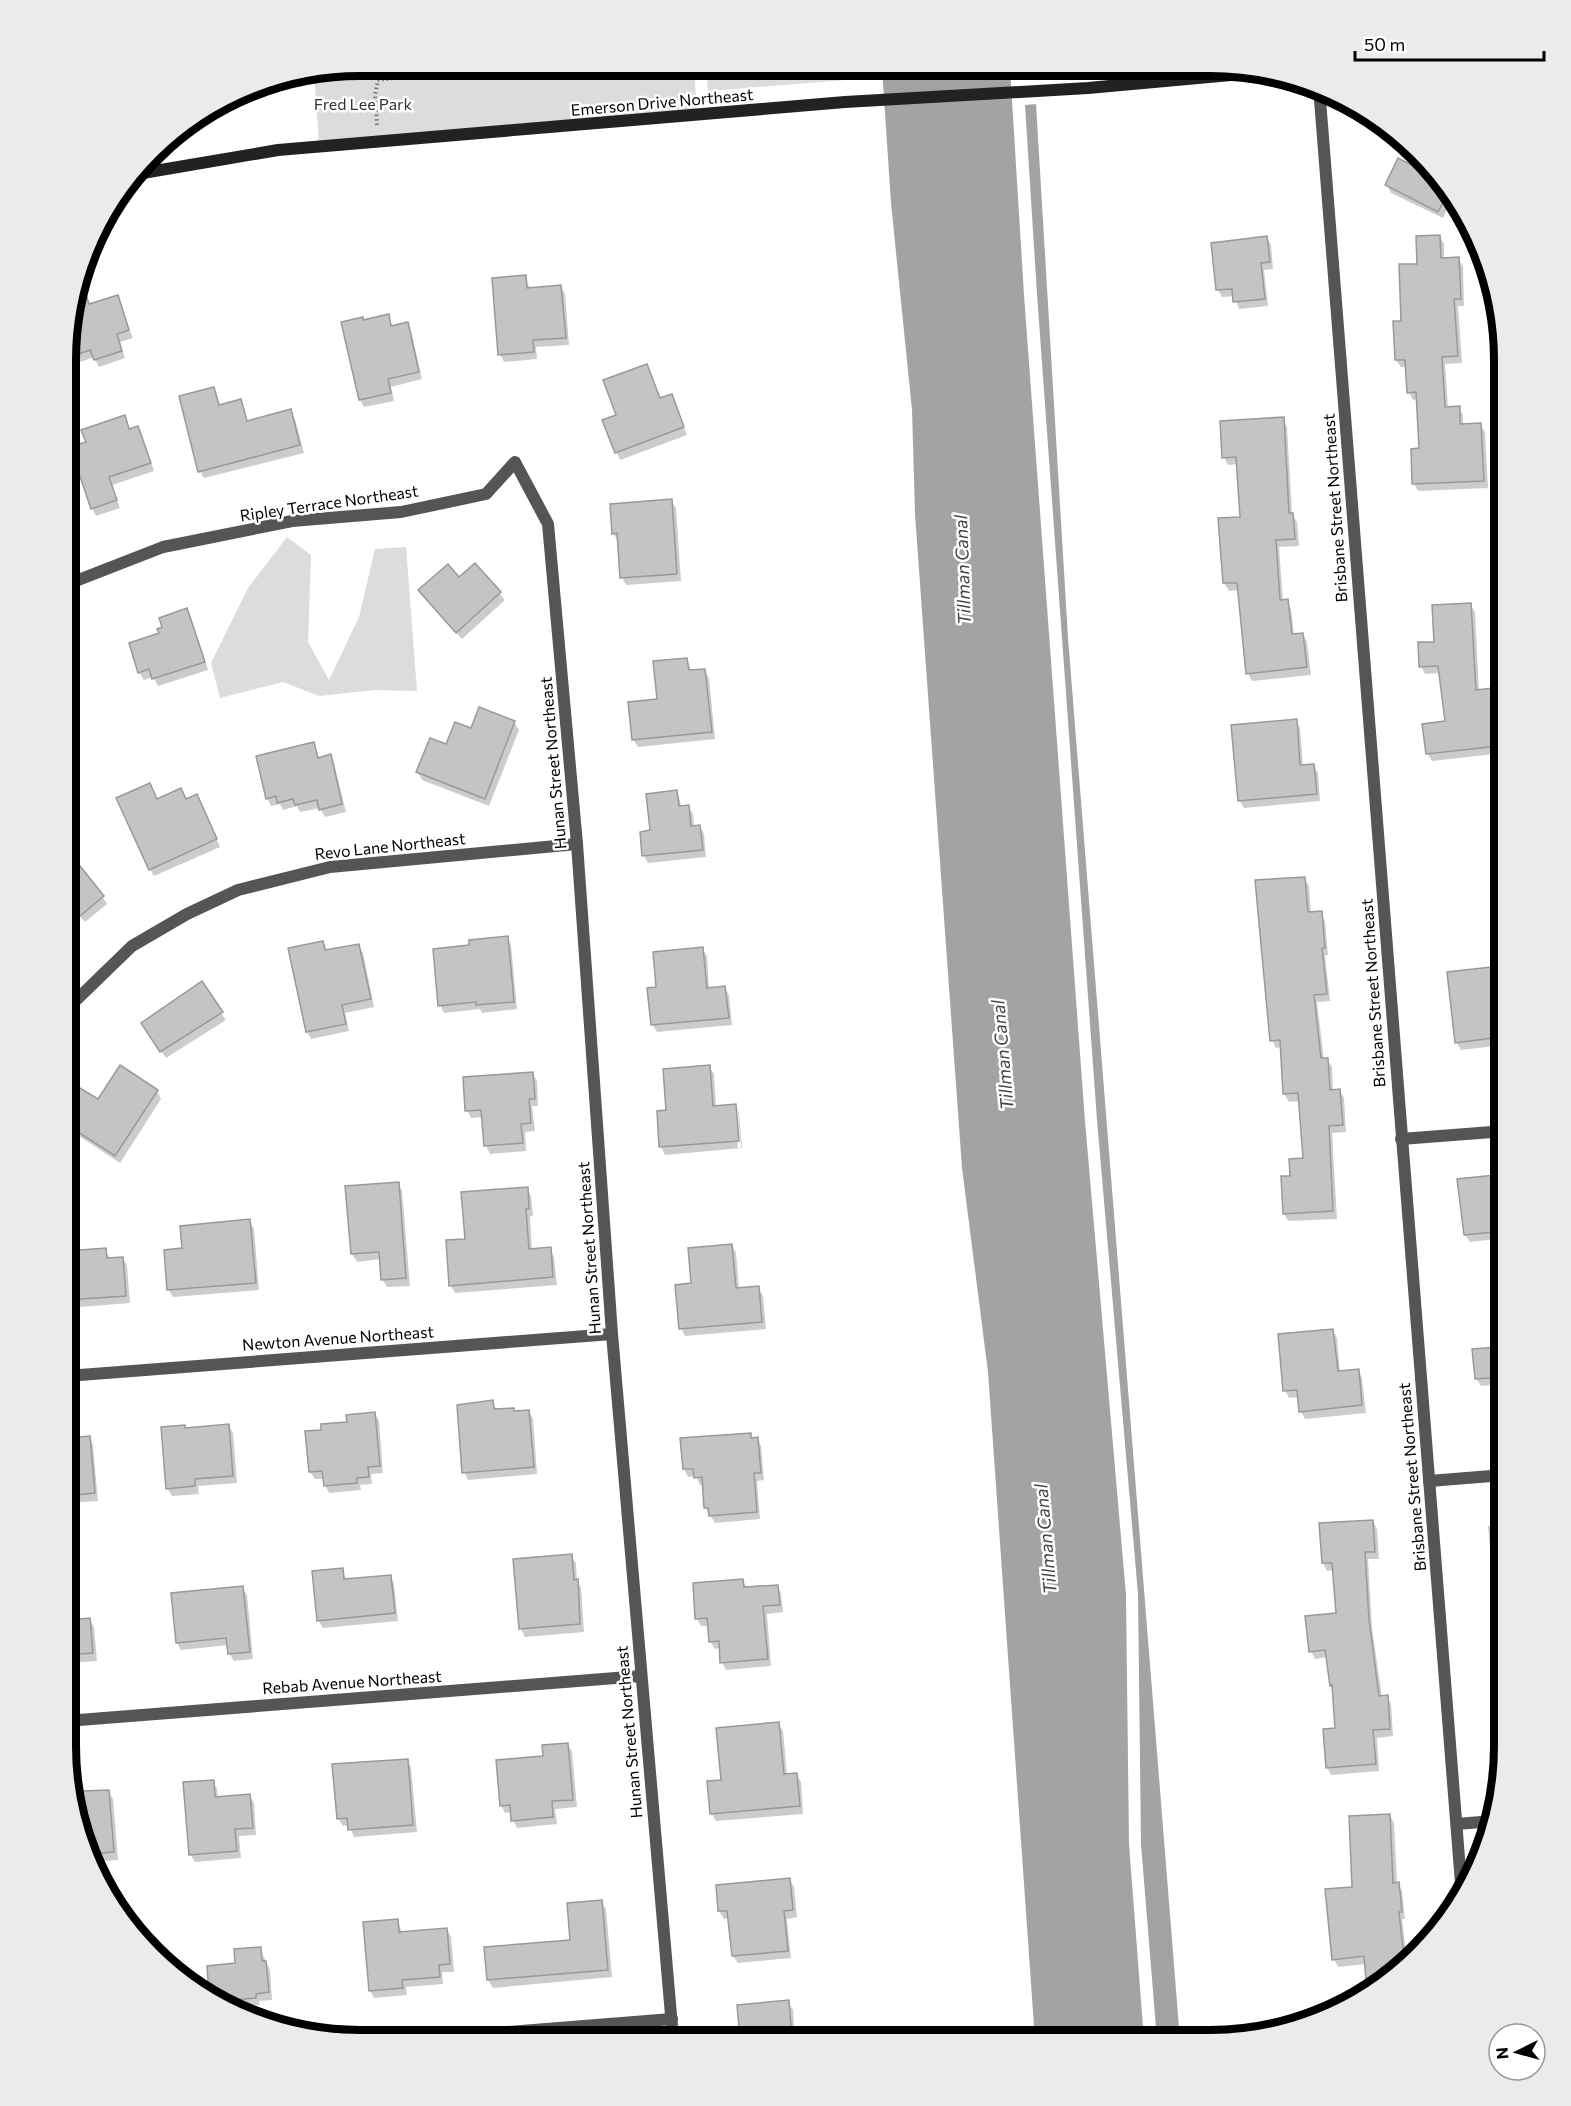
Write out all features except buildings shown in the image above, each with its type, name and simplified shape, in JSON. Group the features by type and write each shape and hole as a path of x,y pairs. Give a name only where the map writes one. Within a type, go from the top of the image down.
{"street":[{"name":"Emerson Drive Northeast","path":"148,172 278,150 845,102 1088,88 1217,76"},
{"name":"Brisbane Street Northeast","path":"1320,98 1461,1880"},
{"name":"Ripley Terrace Northeast","path":"76,581 163,547 292,521 401,512 486,494 515,462"},
{"name":"Hunan Street Northeast","path":"515,462 548,524 577,844 612,1334 673,2030"},
{"name":"Revo Lane Northeast","path":"76,1000 132,946 187,914 238,890 330,867 577,844"},
{"path":"1401,1139 1494,1132"},
{"name":"Newton Avenue Northeast","path":"76,1375 612,1334"},
{"path":"1429,1481 1494,1476"},
{"name":"Rebab Avenue Northeast","path":"76,1720 641,1676"},
{"path":"1457,1824 1484,1822"},
{"path":"534,2030 672,2019"}],"path":[{"path":"377,128 375,95 378,80 403,77"}],"green space":[{"name":"Fred Lee Park","path":"360,76 695,76 697,115 319,143 314,80"},
{"path":"707,76 871,76 871,78 708,91"},
{"path":"287,537 311,555 308,642 329,680 359,617 375,549 406,547 417,691 375,690 319,696 283,682 220,698 211,663 248,588"}],"water":[{"name":"Tillman Canal","path":"883,76 1010,76 1024,295 1085,1121 1126,1595 1129,1844 1143,2030 1034,2030 988,1372 962,1168 915,514 912,410 891,203"},
{"path":"1036,104 1068,638 1179,2030 1156,2030 1141,1844 1138,1594 1097,1120 1025,105"}]}
